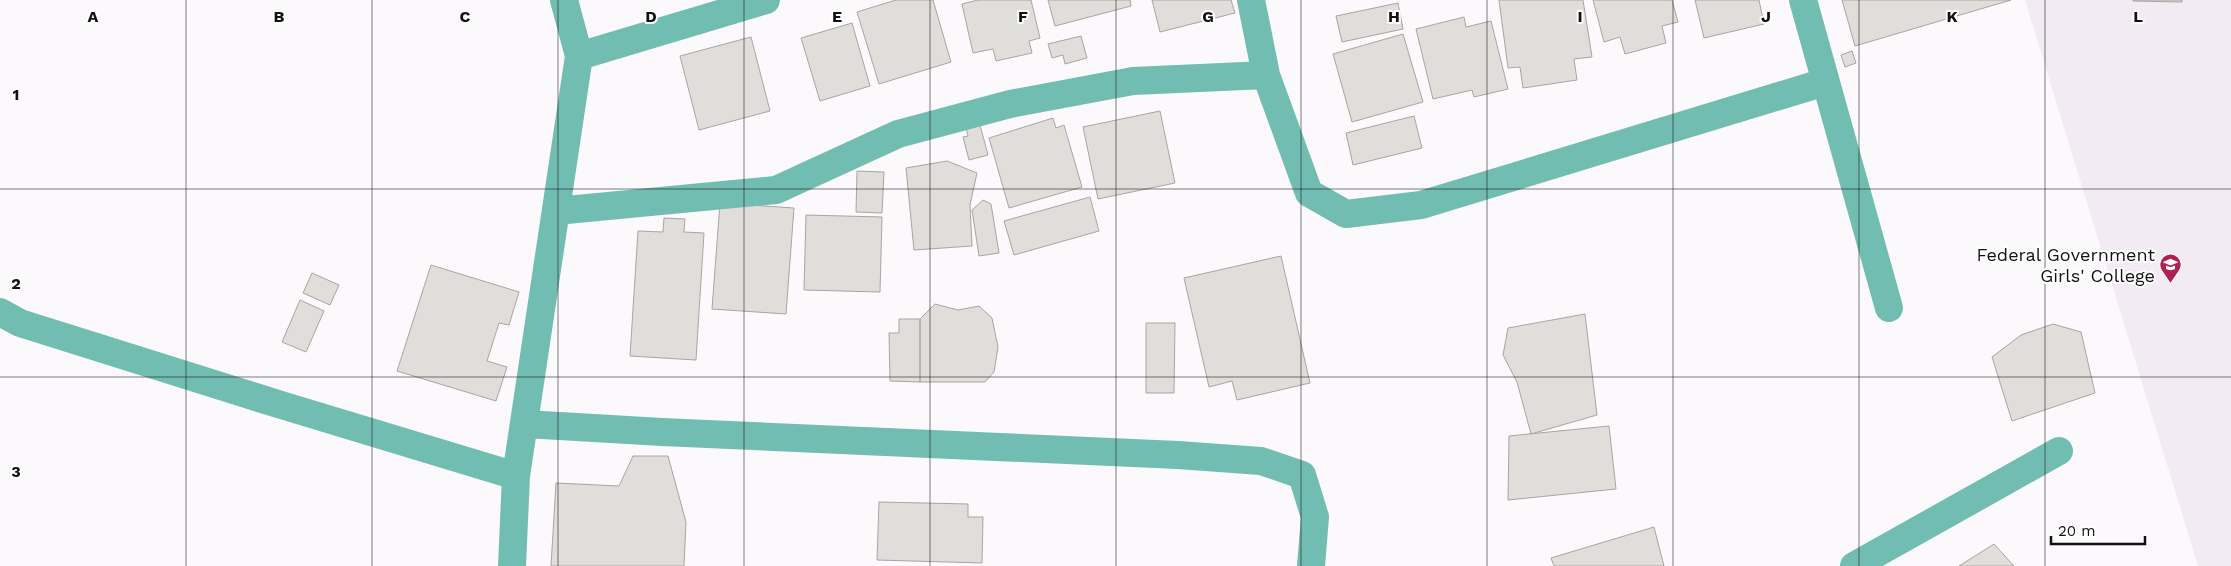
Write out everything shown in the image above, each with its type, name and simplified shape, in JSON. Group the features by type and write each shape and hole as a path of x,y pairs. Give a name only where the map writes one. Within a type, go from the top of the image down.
{"street":[{"path":"512,566 516,476 579,56 564,0"},
{"path":"579,56 766,0"},
{"path":"1251,0 1266,75 1309,193 1346,214 1420,205 1825,82"},
{"path":"1803,0 1889,308"},
{"path":"556,212 776,190 898,134 1010,104 1133,81 1266,75"},
{"path":"0,312 20,323 516,476"},
{"path":"525,424 1261,461 1302,475 1315,517 1311,566"},
{"path":"1854,566 2059,451"}],"shaded area":[{"name":"Federal Government Girls' College","path":"2025,0 2231,0 2231,566 2198,566"}],"building":[{"path":"896,0 933,0 951,62 879,84 857,12"},
{"path":"978,0 1031,0 1040,38 1029,41 1032,53 996,61 993,49 973,53 962,4"},
{"path":"1048,0 1130,0 1131,6 1055,26"},
{"path":"1152,0 1231,0 1235,13 1160,32"},
{"path":"1499,0 1583,0 1592,57 1574,59 1577,80 1523,88 1520,67 1508,68"},
{"path":"1593,0 1672,0 1678,22 1662,26 1666,43 1625,54 1620,37 1604,42"},
{"path":"1695,0 1759,0 1764,24 1704,38"},
{"path":"1842,0 2011,0 1855,46"},
{"path":"2182,0 2182,2 2133,1"},
{"path":"1398,3 1403,29 1342,42 1336,16"},
{"path":"1464,17 1466,27 1491,21 1508,89 1474,97 1472,90 1433,99 1416,29"},
{"path":"852,23 870,86 820,101 801,38"},
{"path":"1403,34 1423,102 1352,122 1333,54"},
{"path":"1081,36 1087,58 1065,64 1063,55 1052,58 1048,44"},
{"path":"751,37 770,111 699,130 680,56"},
{"path":"1852,51 1856,63 1845,67 1841,55"},
{"path":"1160,111 1175,183 1098,199 1083,127"},
{"path":"1414,116 1422,148 1353,165 1346,133"},
{"path":"1053,118 1056,128 1064,125 1082,187 1009,208 989,138"},
{"path":"980,125 988,155 969,160 963,137 968,136 966,128"},
{"path":"947,161 977,173 970,205 972,246 914,250 906,168"},
{"path":"857,171 884,172 882,213 856,212"},
{"path":"1090,197 1099,231 1014,255 1004,221"},
{"path":"983,200 991,204 999,253 979,256 972,210"},
{"path":"720,203 794,208 786,314 712,309"},
{"path":"806,215 882,217 880,292 804,290"},
{"path":"664,218 685,219 684,232 704,233 696,360 630,356 638,231 663,232"},
{"path":"1281,256 1310,383 1237,400 1232,381 1209,387 1184,278"},
{"path":"431,265 519,292 509,325 499,323 487,361 507,367 496,401 397,371"},
{"path":"312,273 339,285 330,305 303,293"},
{"path":"300,300 324,311 306,352 282,342"},
{"path":"935,304 958,310 979,306 992,318 998,347 994,372 985,382 920,382 920,319"},
{"path":"1585,314 1597,415 1531,434 1517,382 1503,355 1508,328"},
{"path":"899,319 920,319 920,382 890,381 889,333 899,333"},
{"path":"1146,323 1175,323 1174,393 1146,393"},
{"path":"2053,324 2081,332 2095,393 2012,421 1992,357 2021,335"},
{"path":"1609,426 1616,489 1508,500 1509,436"},
{"path":"633,456 668,456 686,522 684,566 551,566 556,483 619,486"},
{"path":"879,502 968,504 968,517 983,517 982,563 877,560"},
{"path":"1654,527 1664,566 1554,566 1551,558"},
{"path":"1994,544 2014,566 1959,566"}],"place":[{"name":"Federal Government Girls' College","path":"2171,283"}]}
